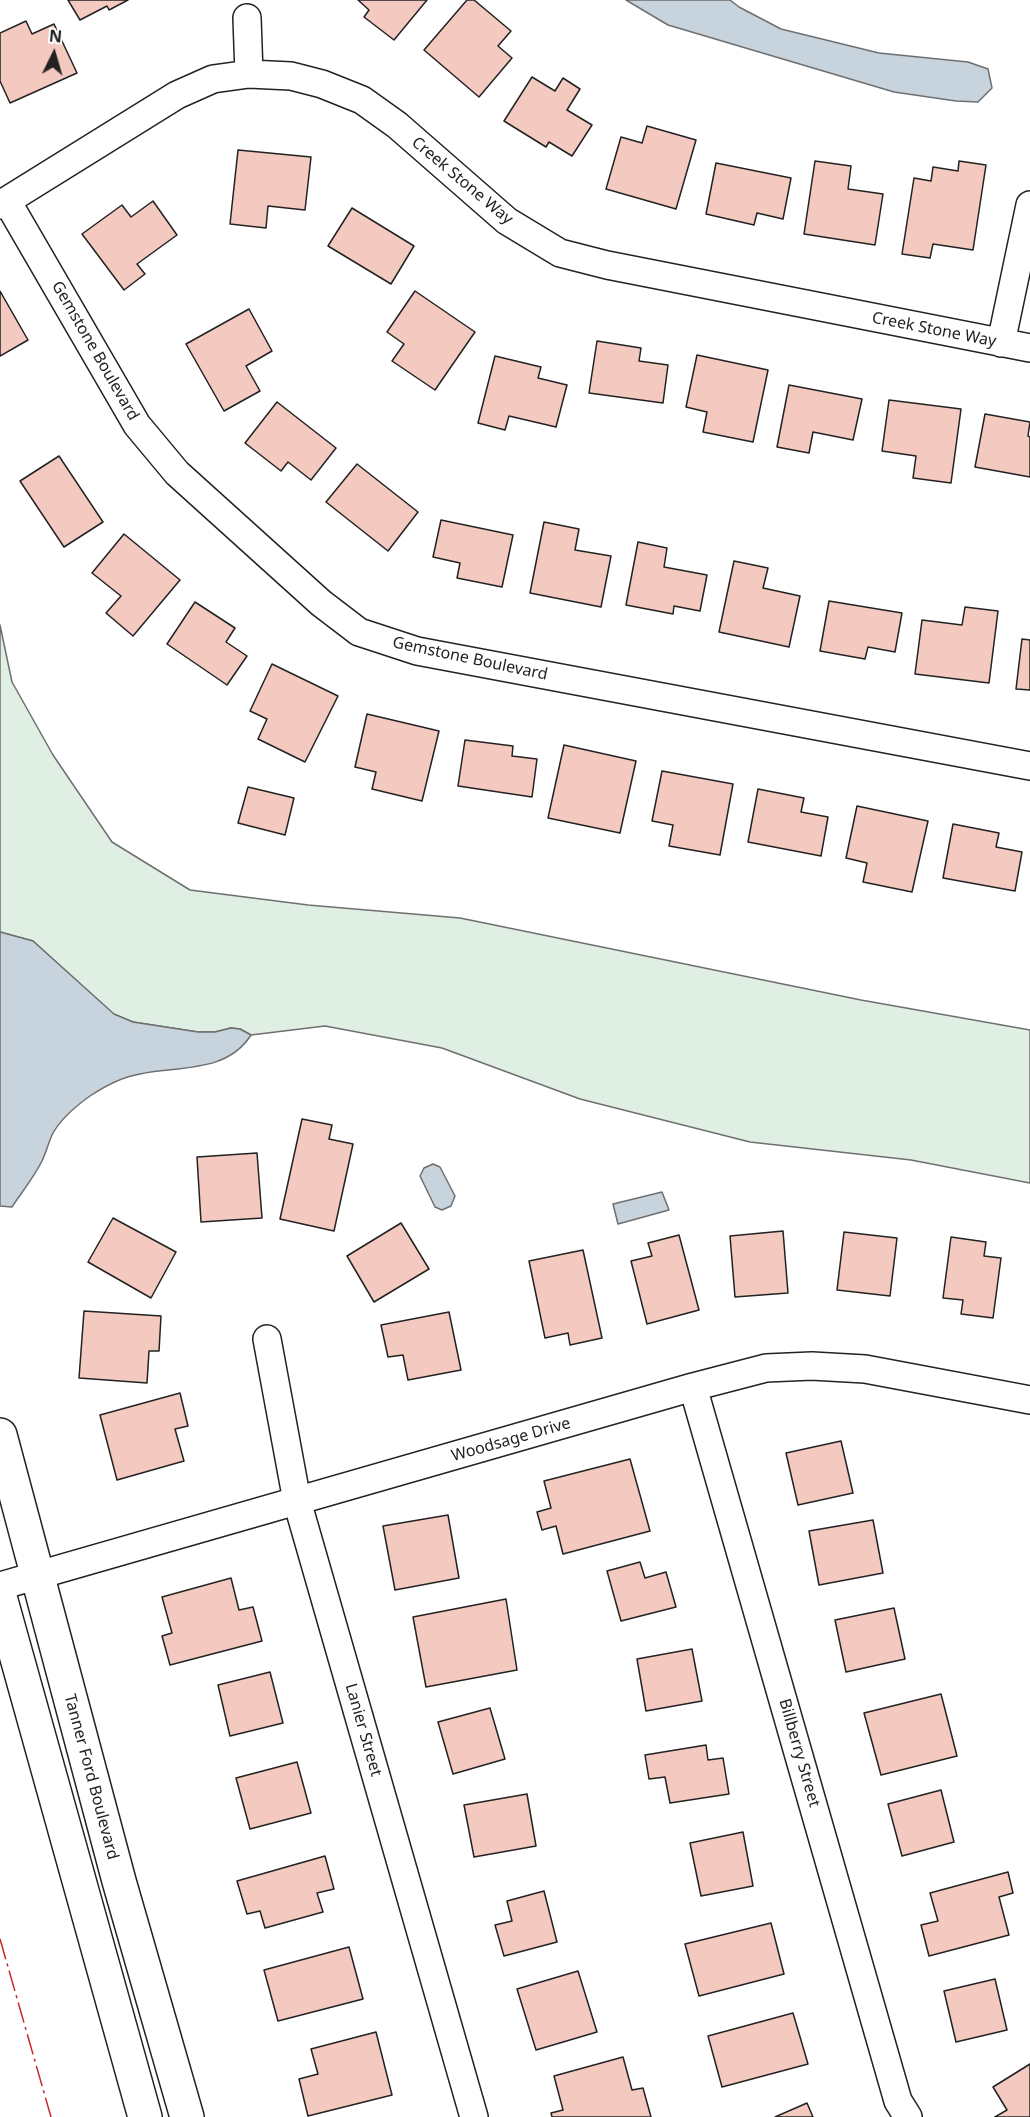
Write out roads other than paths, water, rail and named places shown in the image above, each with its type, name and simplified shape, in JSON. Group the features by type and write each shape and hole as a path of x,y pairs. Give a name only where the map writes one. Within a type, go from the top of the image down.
{"street":[{"path":"247,18 249,74"},
{"name":"Creek Stone Way","path":"4,203 177,95 213,79 249,74 291,76 322,84 362,100 397,125 507,221 560,253 607,265 1030,348"},
{"name":"Gemstone Boulevard","path":"4,203 137,425 177,473 321,603 359,632 417,651 1030,766"},
{"path":"1001,343 1030,205"},
{"name":"Lanier Street","path":"267,1339 297,1502 474,2117"},
{"name":"Woodsage Drive","path":"0,1586 766,1368 812,1366 865,1369 1030,1400"},
{"name":"Billberry Street","path":"693,1387 898,2101 908,2117"},
{"name":"Tanner Ford Boulevard","path":"0,1435 119,1881 187,2117"},
{"path":"0,1597 146,2117"}]}
